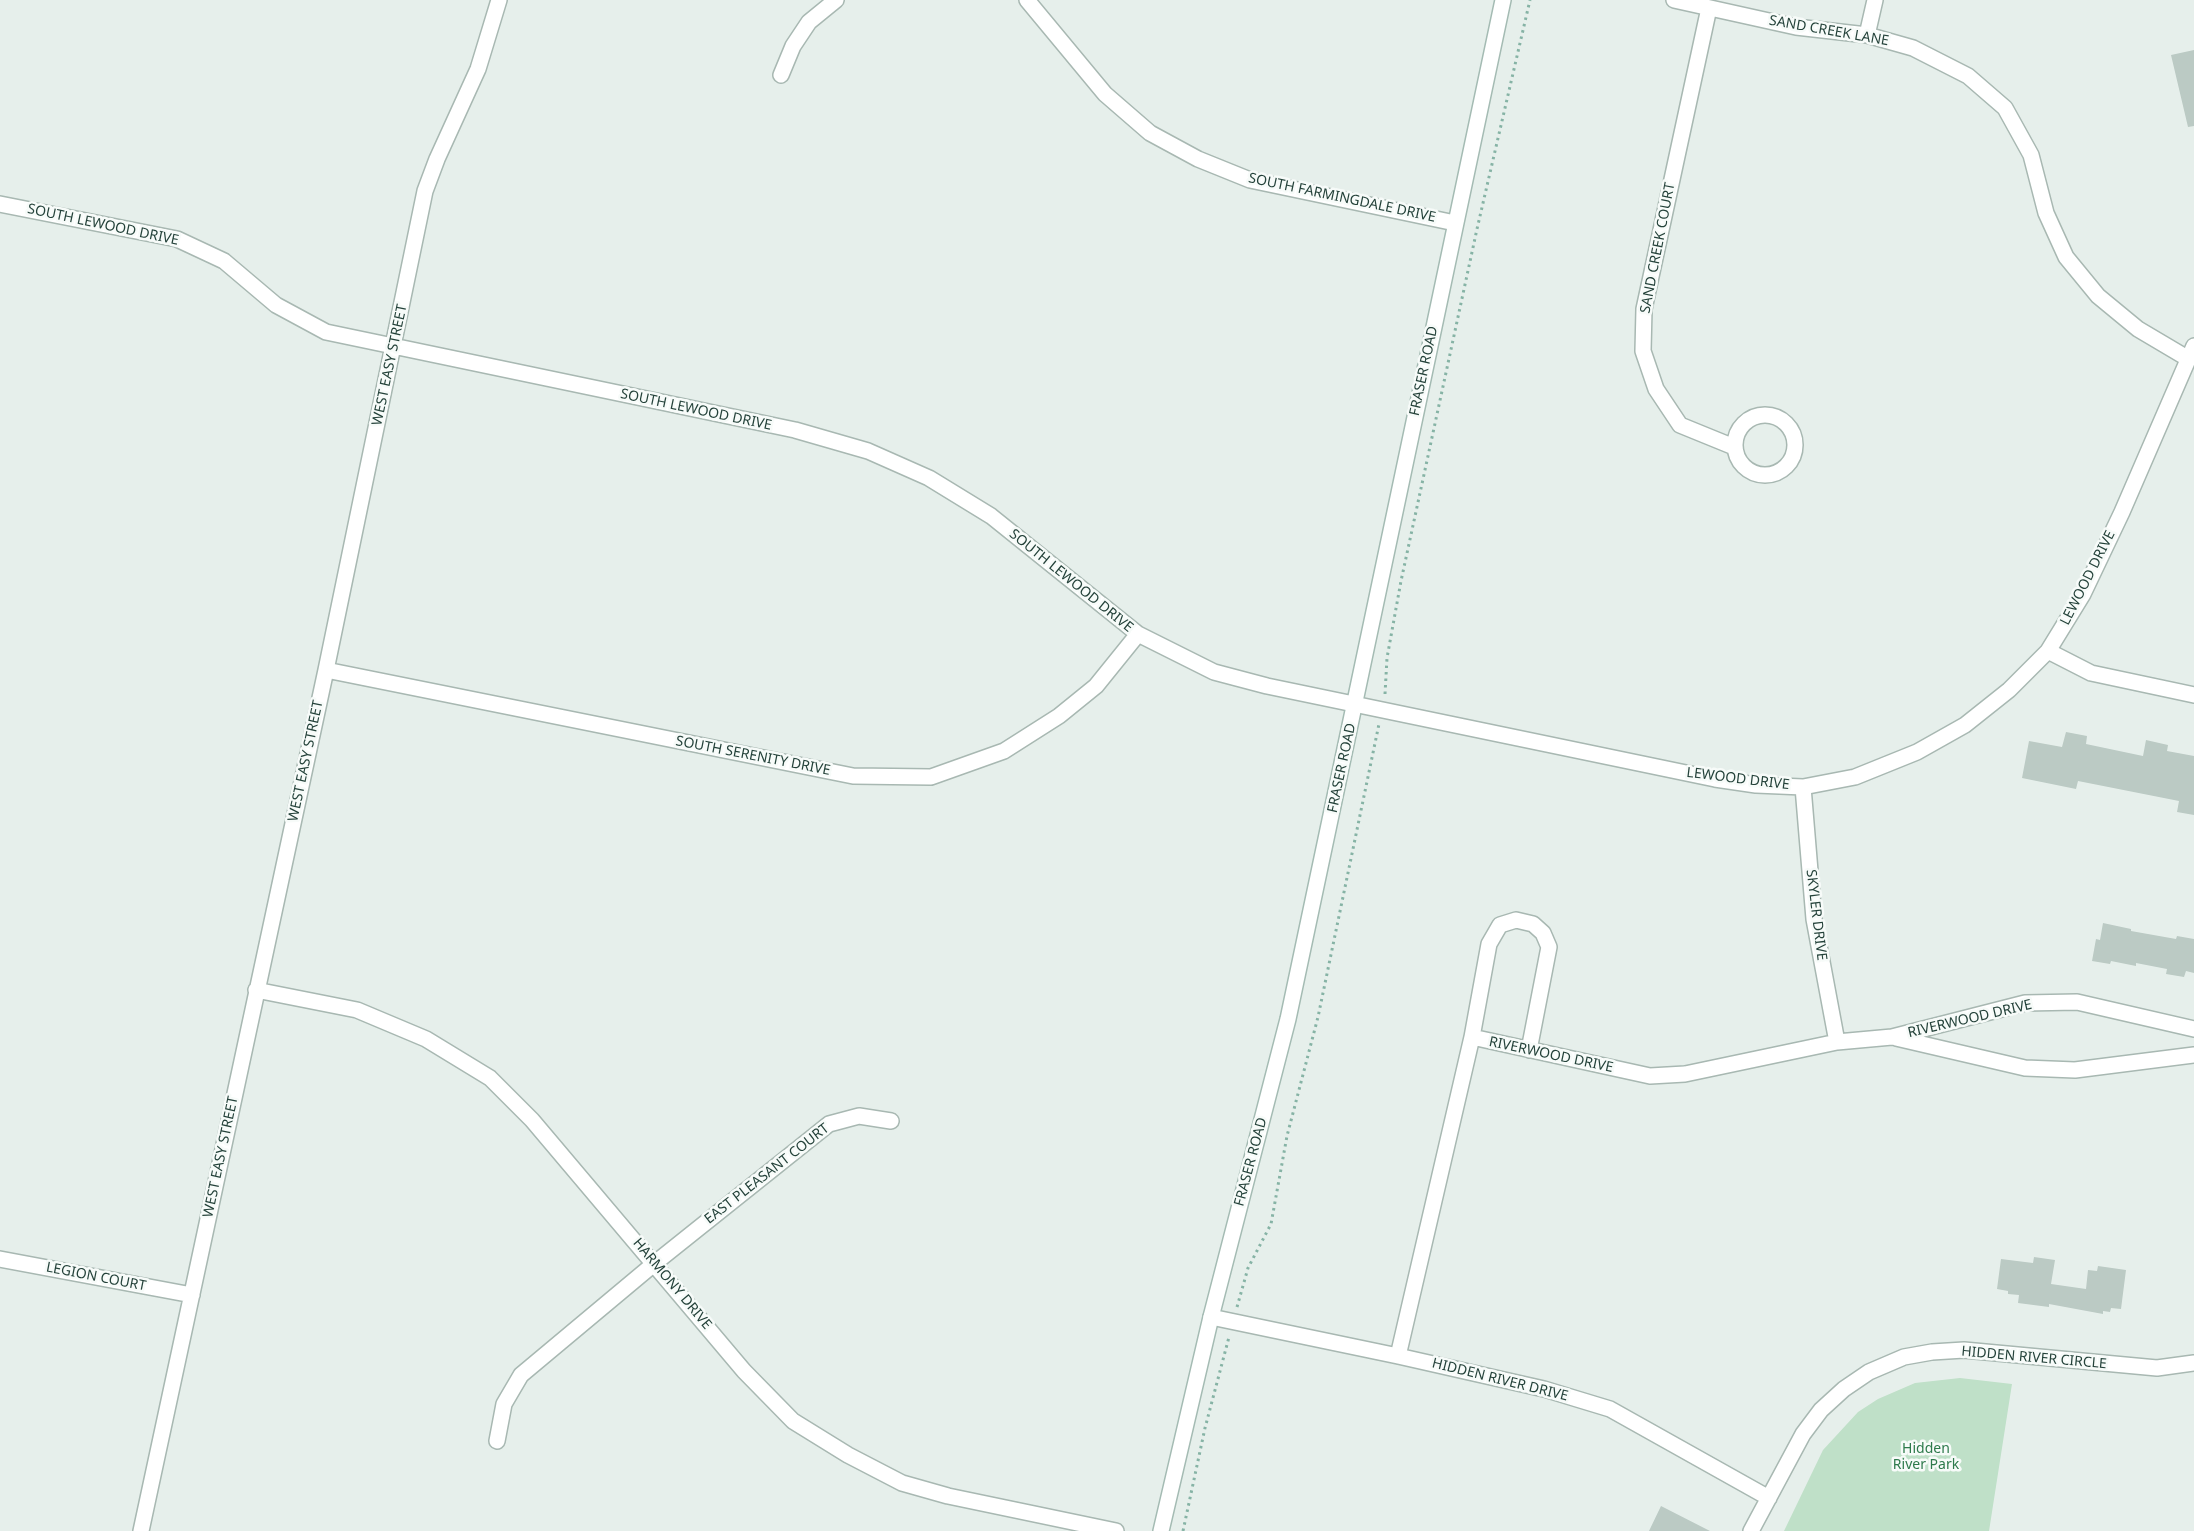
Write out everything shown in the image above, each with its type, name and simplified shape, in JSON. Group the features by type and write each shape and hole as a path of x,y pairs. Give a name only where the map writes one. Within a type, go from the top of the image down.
{"street":[{"name":"WEST EASY STREET","path":"142,1531 426,191 437,159 478,68 499,0"},
{"path":"781,74 793,46 810,22 836,0"},
{"name":"SOUTH FARMINGDALE DRIVE","path":"1027,0 1106,94 1150,133 1198,159 1250,180 1454,223"},
{"name":"FRASER ROAD","path":"1161,1531 1211,1317 1288,1019 1454,223 1503,0"},
{"name":"SAND CREEK LANE","path":"1674,0 1796,28 1867,35 1913,48 1968,76 2005,108 2031,155 2046,213 2066,257 2098,296 2138,330 2191,352"},
{"path":"1867,35 1875,0"},
{"name":"SAND CREEK COURT","path":"1710,8 1644,309 1643,351 1656,389 1680,425 1734,447"},
{"name":"SOUTH LEWOOD DRIVE","path":"0,204 177,240 224,261 276,306 326,332 394,348 795,430 868,451 929,478 991,516 1138,634 1214,672 1267,686 1355,704"},
{"name":"LEWOOD DRIVE","path":"1355,704 1715,779 1756,785 1803,787 1855,777 1917,752 1964,725 2009,690 2048,651 2087,586 2122,512 2191,352"},
{"path":"1763,414 1774,416 1785,422 1792,431 1795,443 1794,455 1788,465 1778,472 1767,475 1755,474 1745,468 1737,458 1734,447 1736,435 1742,425 1751,417 1763,414"},
{"name":"SOUTH SERENITY DRIVE","path":"326,670 853,776 931,777 1004,751 1059,716 1096,686 1138,634"},
{"path":"2048,651 2091,674 2194,695"},
{"name":"SKYLER DRIVE","path":"1803,787 1814,919 1837,1042"},
{"path":"1472,1037 1489,944 1500,925 1516,920 1533,924 1543,932 1549,947 1529,1050"},
{"name":"HARMONY DRIVE","path":"256,990 357,1010 426,1040 490,1078 532,1120 744,1370 793,1421 848,1455 902,1483 948,1496 1116,1531"},
{"name":"RIVERWOOD DRIVE","path":"1398,1356 1472,1037 1650,1076 1685,1074 1837,1042 1892,1037 2034,1002 2077,1002 2194,1029"},
{"name":"RIVERWOOD DRIVE","path":"1892,1037 2035,1068 2074,1070 2194,1055"},
{"name":"EAST PLEASANT COURT","path":"497,1441 504,1404 521,1375 654,1263 829,1124 859,1116 891,1121"},
{"name":"LEGION COURT","path":"0,1259 192,1295"},
{"name":"HIDDEN RIVER DRIVE","path":"1211,1317 1544,1389 1610,1409 1769,1498"},
{"name":"HIDDEN RIVER CIRCLE","path":"1751,1531 1803,1434 1822,1410 1844,1389 1869,1372 1904,1357 1932,1352 1964,1350 2157,1368 2194,1363"}],"path":[{"path":"1183,1531 1205,1428 1248,1268 1271,1224 1287,1136 1318,1017 1372,763 1385,691 1387,658 1401,581 1477,229 1530,0"}],"green space":[{"name":"Hidden River Park","path":"1960,1378 2012,1384 1989,1531 1784,1531 1823,1450 1858,1412 1878,1399 1915,1383"}],"building":[{"path":"2194,50 2194,126 2188,127 2171,55"},
{"path":"2066,732 2087,736 2086,744 2143,756 2146,740 2168,745 2167,751 2194,756 2194,815 2177,812 2179,801 2078,781 2076,789 2022,778 2029,741 2062,747"},
{"path":"2103,923 2131,929 2131,931 2176,939 2177,936 2194,939 2194,973 2186,971 2184,977 2166,974 2167,969 2136,963 2136,966 2111,961 2110,964 2092,961 2096,939 2100,940"},
{"path":"2034,1257 2055,1260 2051,1284 2086,1289 2088,1270 2097,1271 2098,1266 2126,1270 2121,1309 2111,1308 2110,1312 2103,1311 2103,1314 2049,1304 2049,1307 2018,1303 2019,1295 2008,1294 2008,1291 1997,1289 2001,1259 2033,1263"},
{"path":"1661,1506 1710,1531 1649,1531"}]}
